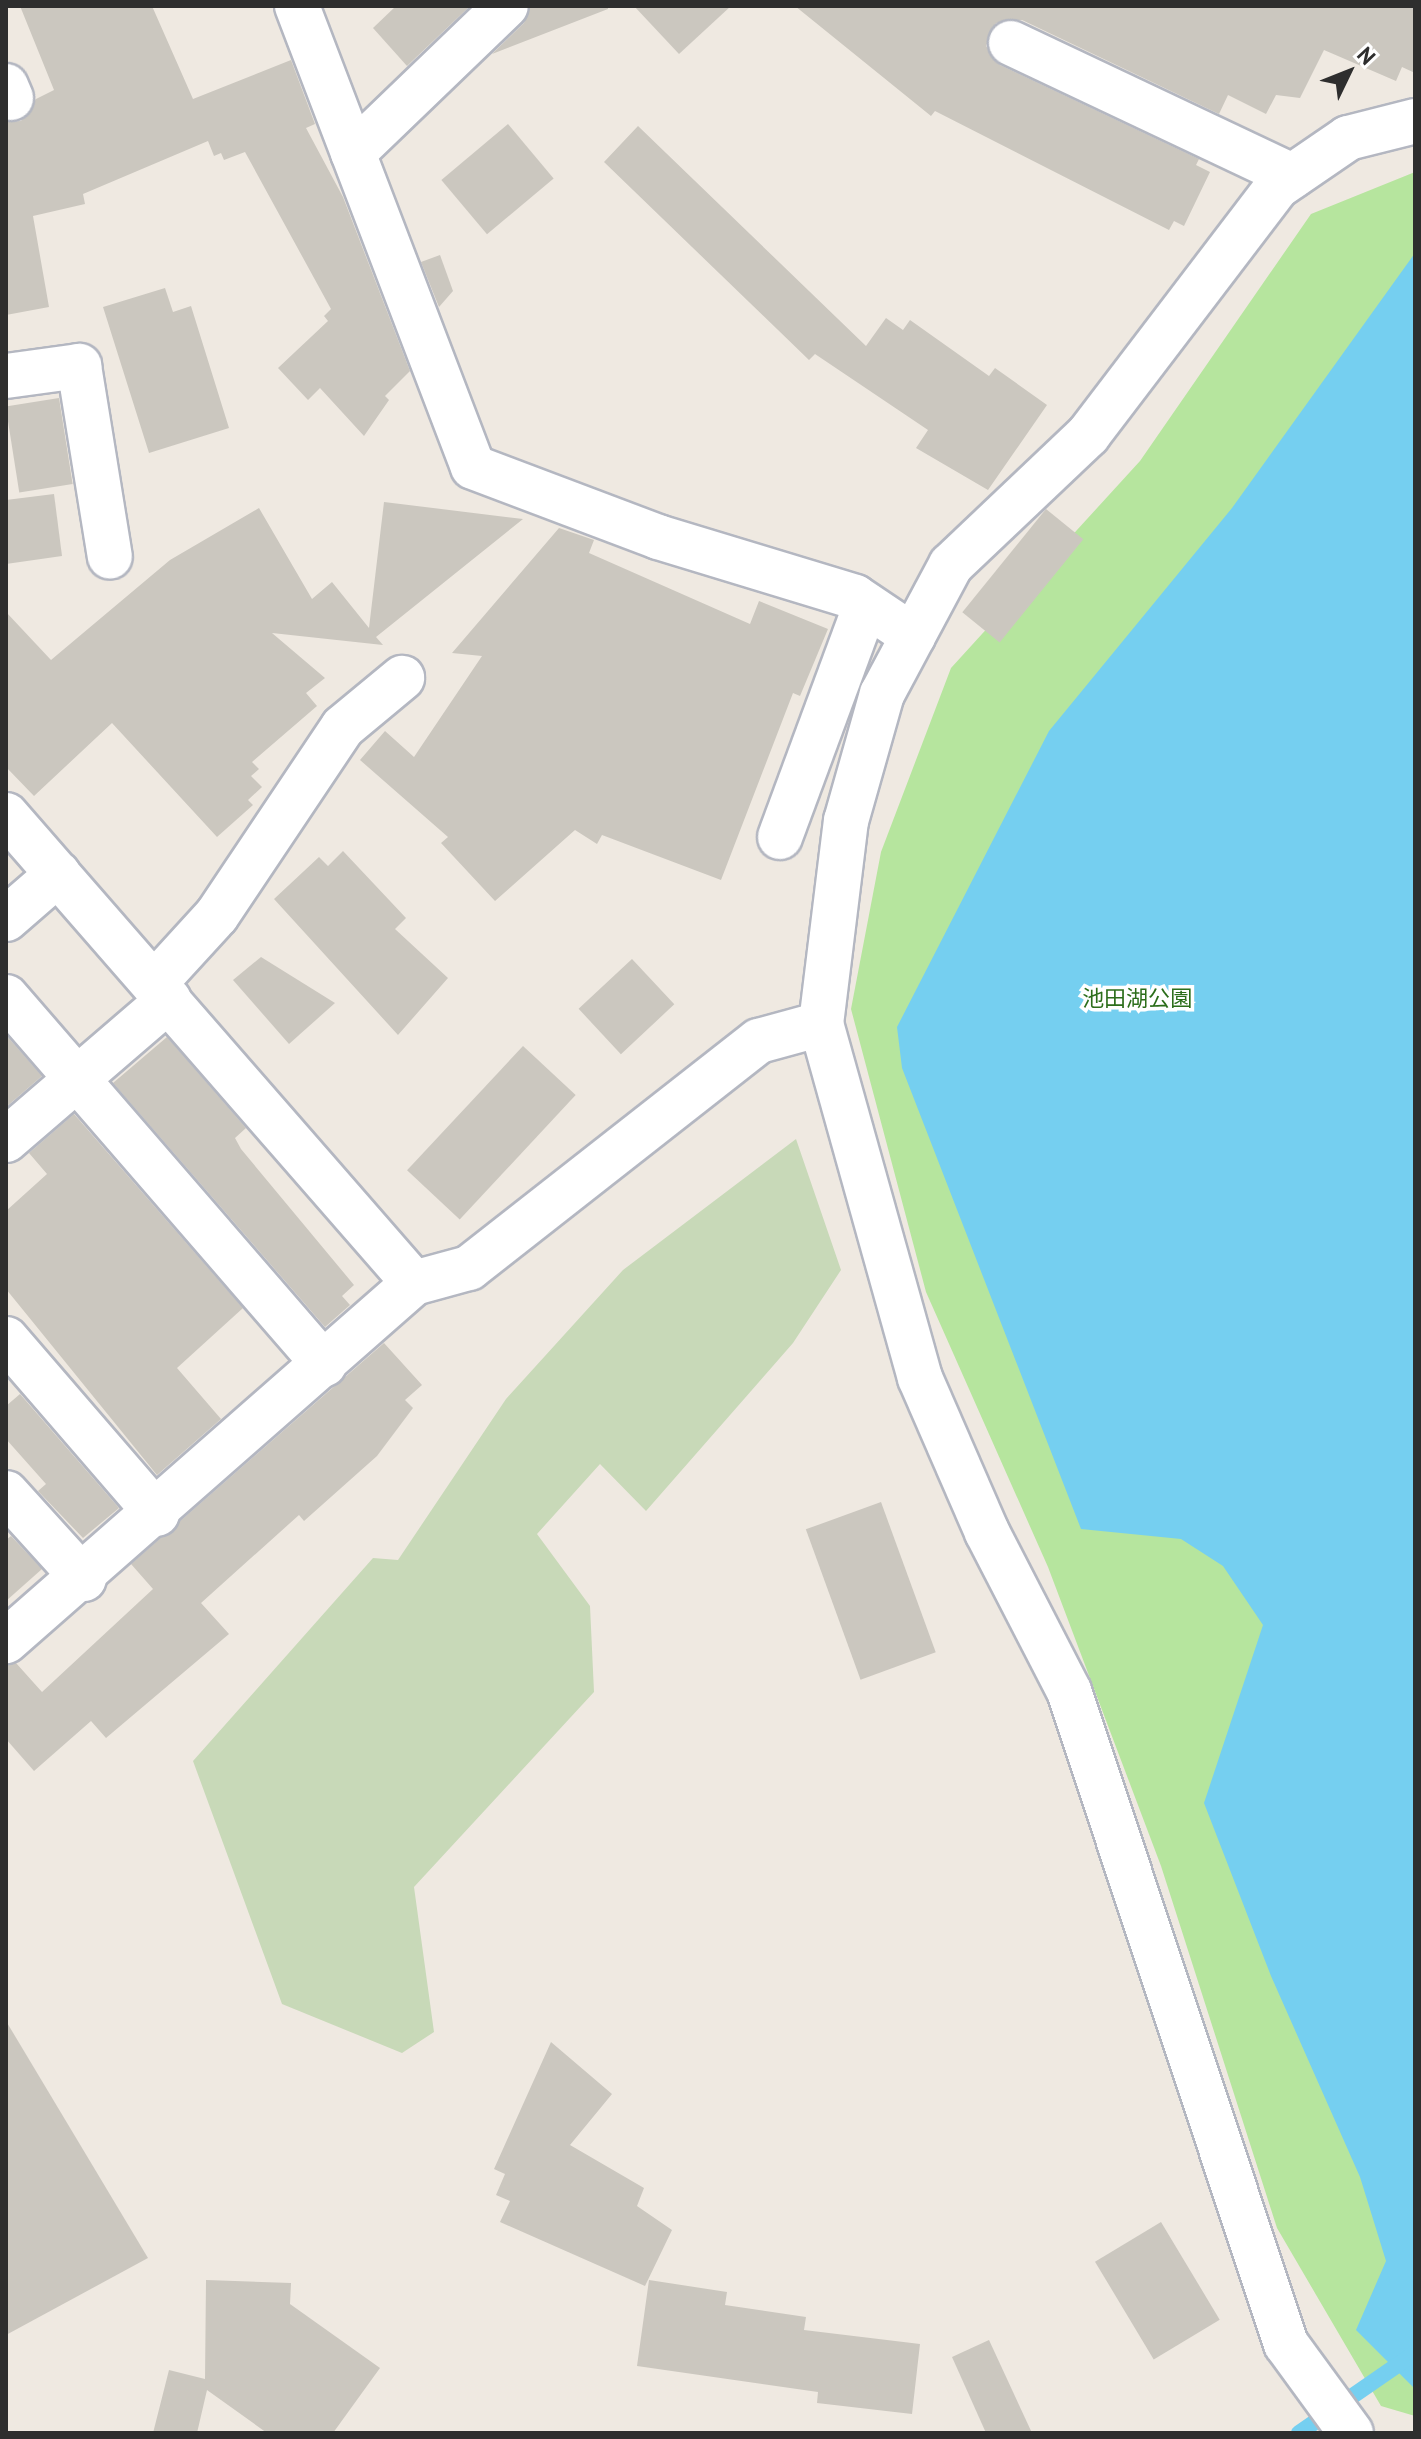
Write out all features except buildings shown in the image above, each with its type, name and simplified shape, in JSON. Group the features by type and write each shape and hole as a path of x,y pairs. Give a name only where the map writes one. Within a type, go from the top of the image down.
{"street":[{"path":"297,6 473,467 658,537 866,605 913,636"},
{"path":"353,153 506,6"},
{"path":"1011,43 1292,176"},
{"path":"1348,2428 1286,2344 1069,1691 987,1532 920,1378 821,1024 846,821 882,694 951,565 1088,435 1292,176 1348,138 1415,121"},
{"path":"6,376 79,366 110,557"},
{"path":"780,837 866,605"},
{"path":"6,1140 77,1079 162,992 343,727 402,678"},
{"path":"6,815 414,1283"},
{"path":"6,919 58,874"},
{"path":"6,997 324,1364"},
{"path":"6,1641 84,1579 414,1283 469,1268 759,1041 821,1024"},
{"path":"6,1339 157,1514"},
{"path":"6,1493 84,1579"}],"green space":[{"name":"池田湖公園","path":"1415,172 1415,2416 1381,2406 1277,2228 1161,1866 1048,1567 926,1292 851,1009 881,852 951,668 1140,461 1311,214"},
{"path":"796,1139 841,1270 793,1343 646,1511 600,1464 537,1534 590,1606 594,1692 414,1887 434,2032 402,2053 282,2004 193,1761 373,1558 398,1560 506,1399 623,1270"}],"water":[{"name":"池田湖公園","path":"1415,253 1415,2389 1356,2330 1386,2261 1360,2177 1271,1976 1204,1803 1263,1625 1223,1566 1181,1539 1081,1529 902,1068 897,1027 1049,731 1232,508"}],"waterway":[{"path":"1299,2433 1415,2353"}]}
